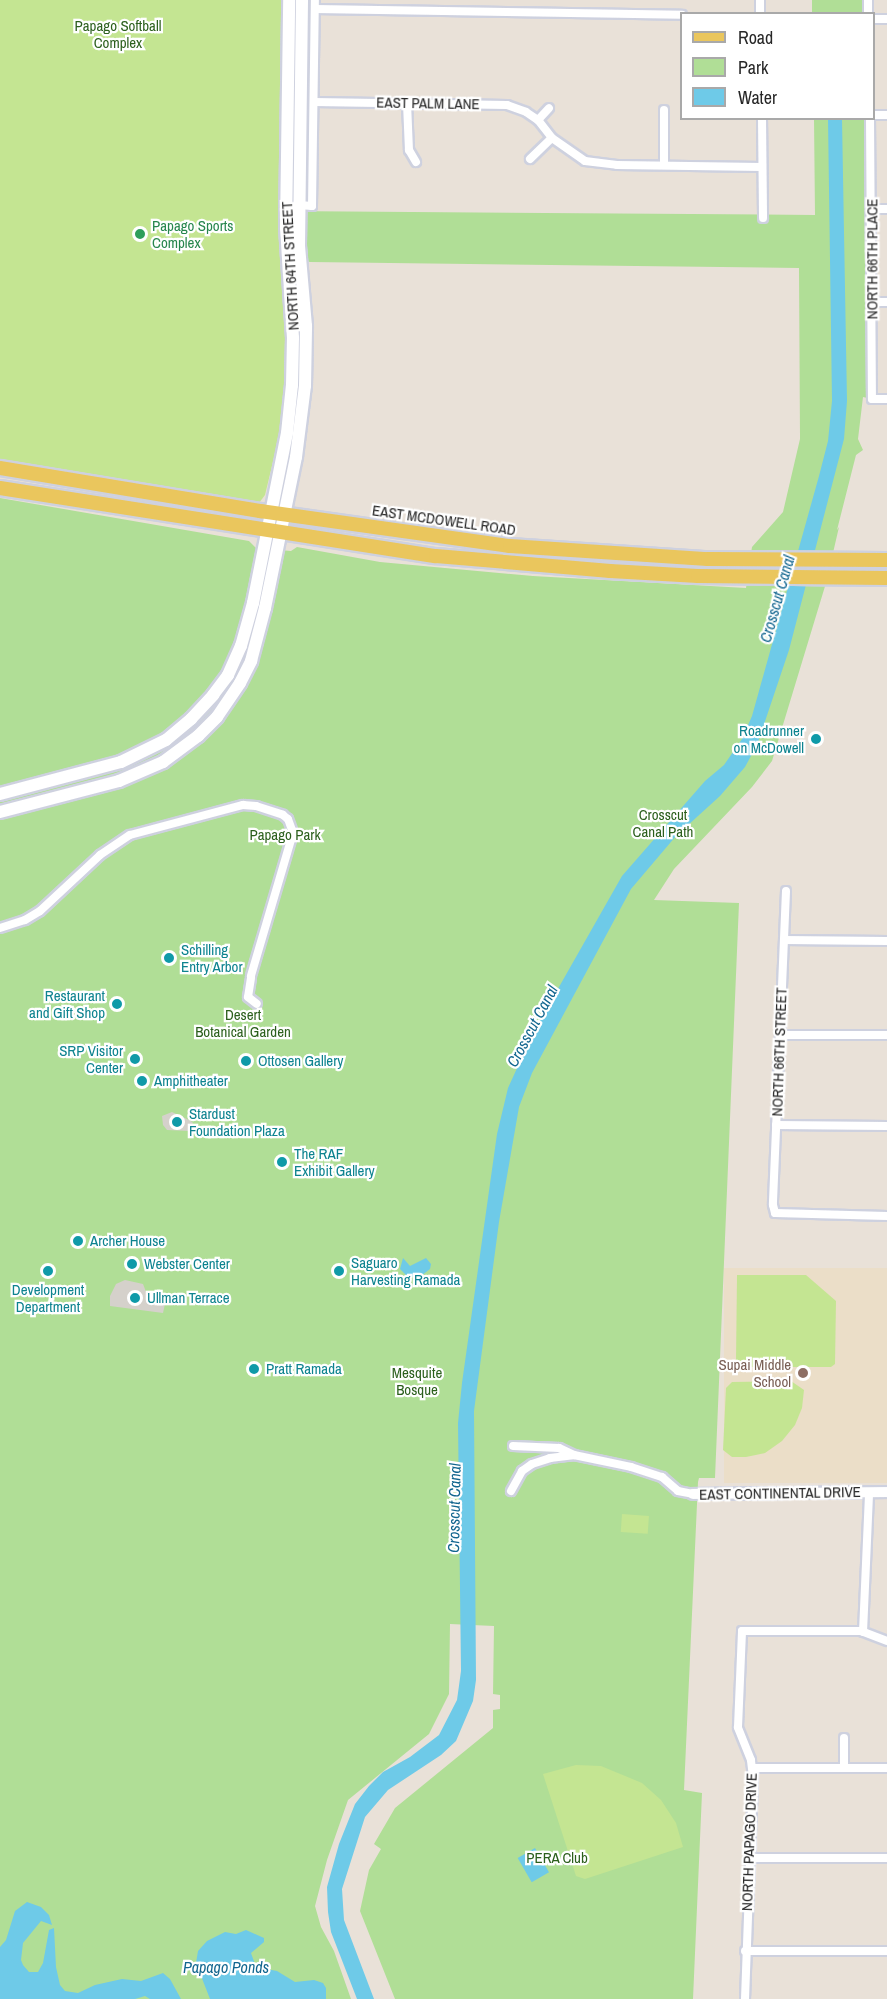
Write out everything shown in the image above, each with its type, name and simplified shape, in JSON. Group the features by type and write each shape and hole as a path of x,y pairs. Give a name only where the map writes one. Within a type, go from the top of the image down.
{"main road":[{"name":"NORTH 64TH STREET","path":"274,531 288,424 293,338 286,217 289,0"},
{"name":"NORTH 64TH STREET","path":"277,513 303,415 306,337 299,254 302,0"},
{"path":"293,338 306,337"},
{"name":"EAST MCDOWELL ROAD","path":"0,468 416,534 553,549 708,559 887,560"},
{"path":"0,488 467,559 627,572 887,578"},
{"path":"0,794 121,762 166,740 191,719 228,675 241,646 274,531"},
{"path":"0,812 134,775 163,762 207,727 233,695 251,660 274,531"},
{"path":"467,559 504,555 535,557 553,549 580,561 627,572"}],"street":[{"name":"NORTH 64TH STREET","path":"299,205 312,206 315,4"},
{"path":"315,4 680,15"},
{"name":"EAST PALM LANE","path":"314,102 507,105 538,120 552,138 585,161 601,165 762,167"},
{"path":"407,103 409,150 416,162"},
{"path":"538,120 549,108"},
{"path":"664,110 664,165"},
{"path":"762,120 763,218"},
{"name":"NORTH 66TH PLACE","path":"870,120 872,399 887,399"},
{"path":"530,159 552,138"},
{"path":"872,209 887,209"},
{"path":"872,302 887,302"},
{"path":"0,928 25,920 60,894 100,855 130,835 243,804 275,812 288,819 292,829 291,842 251,977 248,997 257,1004"},
{"name":"NORTH 66TH STREET","path":"786,891 776,1125 775,1214 887,1216"},
{"path":"784,940 887,941"},
{"path":"780,1035 887,1035"},
{"path":"776,1125 887,1126"},
{"name":"EAST CONTINENTAL DRIVE","path":"513,1446 559,1449 574,1455 648,1472 662,1477 678,1491 693,1494 887,1491"},
{"name":"EAST CONTINENTAL DRIVE","path":"511,1491 522,1471 532,1464 550,1458 574,1455"},
{"path":"869,1491 863,1632 887,1641"},
{"name":"NORTH PAPAGO DRIVE","path":"745,1999 753,1768 738,1727 742,1631 863,1632"},
{"path":"844,1738 844,1768"},
{"path":"753,1768 887,1768"},
{"path":"749,1858 887,1858"},
{"path":"745,1950 887,1951"}],"shaded area":[{"name":"Stardust Foundation Plaza","path":"172,1112 193,1123 189,1131 167,1130 163,1125 162,1116"},
{"name":"Supai Middle School","path":"724,1268 887,1268 887,1483 724,1483"},
{"name":"Ullman Terrace","path":"125,1280 143,1284 148,1297 166,1299 163,1313 110,1306 110,1296 116,1284"}],"green space":[{"name":"Papago Sports Complex","path":"0,0 284,0 280,211 288,374 284,416 265,495 259,503 0,460"},
{"path":"812,0 868,0 868,12 812,12"},
{"name":"Papago Park","path":"814,120 870,120 872,399 863,397 858,439 863,450 856,455 826,583 772,761 752,787 674,869 654,900 739,903 715,1478 699,1478 698,1482 684,1790 702,1793 693,1999 395,1999 360,1911 369,1870 381,1849 374,1844 395,1808 493,1728 493,1710 500,1709 500,1695 493,1694 494,1626 450,1624 449,1694 429,1734 348,1800 327,1860 315,1906 321,1927 334,1951 351,1999 0,1999 0,498 249,541 256,548 291,551 297,547 380,562 533,576 746,588 752,547 783,512 800,439 799,268 310,262 281,257 280,211 815,215"},
{"path":"737,1275 806,1275 836,1301 835,1364 831,1367 740,1367 736,1361"},
{"path":"791,1381 804,1390 802,1408 795,1425 782,1441 765,1453 746,1457 732,1457 723,1450 726,1388 732,1382"},
{"path":"622,1514 649,1516 648,1534 621,1532"},
{"path":"576,1765 601,1766 642,1783 661,1800 676,1823 683,1847 585,1879 576,1876 543,1774"}],"water":[{"path":"828,120 842,120 847,401 844,439 789,650 757,745 745,767 720,796 676,836 631,889 532,1073 519,1107 499,1222 474,1411 476,1680 473,1701 456,1741 441,1755 388,1790 365,1817 342,1889 344,1920 374,1999 357,1999 331,1932 328,1912 327,1887 339,1844 355,1804 369,1786 383,1772 410,1757 439,1735 457,1700 461,1671 458,1423 497,1134 508,1088 534,1031 622,876 705,781 724,765 742,739 752,716 819,476 828,441 832,401"},
{"path":"403,1258 410,1266 426,1258 431,1264 430,1269 421,1276 408,1277 400,1269"},
{"path":"535,1848 549,1872 532,1882 518,1858"},
{"name":"Papago Ponds","path":"27,1902 41,1907 49,1915 52,1925 41,1921 23,1943 21,1960 29,1972 38,1972 43,1963 49,1930 54,1928 56,1967 60,1985 65,1991 78,1993 95,1985 122,1979 141,1981 163,1973 170,1979 181,1999 150,1999 145,1996 135,1999 0,1999 0,1947 6,1940 15,1911"},
{"name":"Papago Ponds","path":"246,1930 264,1938 264,1942 251,1953 256,1967 277,1971 295,1982 314,1980 323,1983 326,1988 326,1999 210,1999 196,1963 198,1951 207,1941 225,1932 236,1934"}],"place":[{"name":"Papago Sports Complex","path":"140,234"},
{"name":"Roadrunner on McDowell","path":"816,739"},
{"name":"Schilling Entry Arbor","path":"169,958"},
{"name":"Restaurant and Gift Shop","path":"117,1004"},
{"name":"SRP Visitor Center","path":"135,1059"},
{"name":"Ottosen Gallery","path":"246,1061"},
{"name":"Amphitheater","path":"142,1081"},
{"name":"Stardust Foundation Plaza","path":"177,1122"},
{"name":"The RAF Exhibit Gallery","path":"282,1162"},
{"name":"Archer House","path":"78,1241"},
{"name":"Webster Center","path":"132,1264"},
{"name":"Development Department","path":"48,1271"},
{"name":"Saguaro Harvesting Ramada","path":"339,1271"},
{"name":"Ullman Terrace","path":"135,1298"},
{"name":"Pratt Ramada","path":"254,1369"},
{"name":"Supai Middle School","path":"803,1373"}],"park label":[{"name":"Papago Softball Complex","path":"118,34"},
{"name":"Crosscut Canal Path","path":"663,822"},
{"name":"Desert Botanical Garden","path":"243,1022"},
{"name":"Mesquite Bosque","path":"417,1380"},
{"name":"PERA Club","path":"557,1858"}],"water label":[{"name":"Crosscut Canal","path":"777,599"},
{"name":"Crosscut Canal","path":"532,1026"},
{"name":"Crosscut Canal","path":"454,1508"}]}
